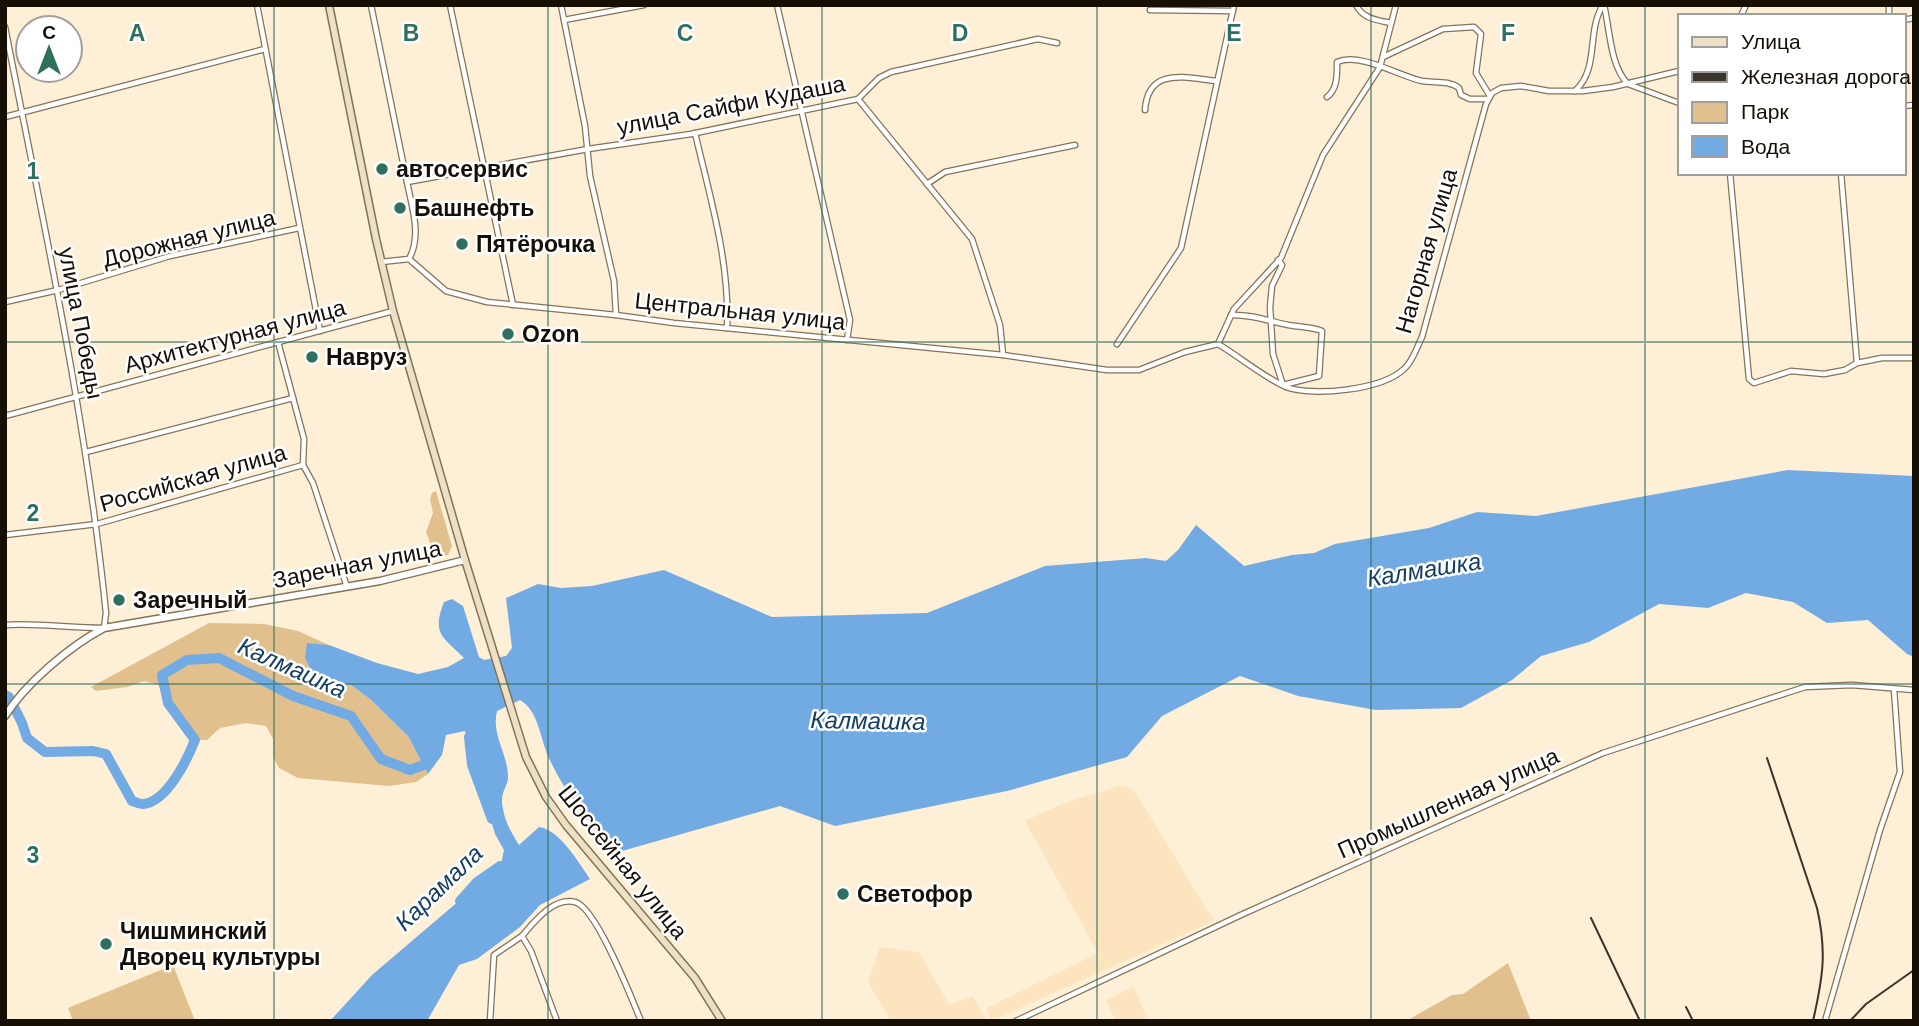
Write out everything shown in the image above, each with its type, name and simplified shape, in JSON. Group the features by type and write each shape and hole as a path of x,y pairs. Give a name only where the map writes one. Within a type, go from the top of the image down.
{"main road":[{"name":"Шоссейная улица","path":"329,5 393,311 465,560 530,768 546,797 582,845 695,978 723,1021"}],"street":[{"path":"257,5 320,331"},
{"path":"371,5 417,237 409,259 381,262"},
{"path":"450,5 513,305"},
{"path":"561,5 588,149 590,176 614,281 616,315"},
{"path":"564,20 644,5"},
{"path":"777,5 850,320 847,340"},
{"path":"1356,5 1359,12 1370,19 1391,23"},
{"path":"1218,344 1231,315 1278,260 1301,212 1323,155 1380,67 1396,5"},
{"path":"1604,5 1620,74 1628,84 1678,103"},
{"path":"1575,92 1590,72 1594,33 1604,5"},
{"path":"1117,344 1181,248 1234,8 1150,10"},
{"name":"улица Победы","path":"5,27 78,397 97,524 106,613 104,628"},
{"path":"1383,57 1443,29 1474,27 1481,34 1476,73 1488,100"},
{"name":"улица Сайфи Кудаша","path":"407,182 588,149 695,133 858,99 879,78 891,72 1038,39 1057,43"},
{"path":"5,117 265,49"},
{"path":"1328,97 1334,87 1340,60 1380,67 1420,81 1453,83 1459,88 1461,95 1470,99 1488,100 1501,88 1511,86 1575,92 1628,84 1678,71"},
{"path":"1145,110 1148,93 1161,79 1217,81"},
{"path":"858,99 972,239 1000,325 1003,355"},
{"name":"Нагорная улица","path":"1218,344 1272,381 1302,392 1381,384 1406,368 1422,337 1488,100"},
{"path":"695,133 722,252 728,301 726,328"},
{"path":"927,184 946,172 1075,145"},
{"path":"1730,175 1749,379 1754,383 1791,371 1824,374 1882,358 1914,358"},
{"path":"1841,175 1857,363"},
{"name":"Дорожная улица","path":"5,302 58,290 170,256 299,228"},
{"name":"Центральная улица","path":"409,259 446,291 487,302 1003,355 1107,370 1139,370 1185,352 1218,344"},
{"path":"1231,315 1246,315 1272,321 1318,329 1322,331 1319,376 1283,385 1273,354 1272,321 1270,295 1282,265 1278,260"},
{"name":"Архитектурная улица","path":"5,416 393,311"},
{"path":"278,342 304,439 303,465"},
{"path":"86,452 293,398"},
{"name":"Российская улица","path":"5,535 97,524 303,465 313,483 346,587"},
{"name":"Заречная улица","path":"5,625 104,628 346,587 465,560"},
{"path":"5,716 17,699 75,645 104,628"},
{"name":"Промышленная улица","path":"1016,1021 1243,914 1602,753 1805,687 1852,685 1914,690"},
{"path":"1825,1021 1880,830 1900,772 1894,689"},
{"path":"490,1021 494,955 522,936 542,913 562,903 578,903 589,913 611,953 641,1021"},
{"path":"522,936 531,951 557,1021"}],"shaded area":[{"path":"1122,785 1133,789 1214,921 991,1021 987,1008 1098,953 1025,821 1064,803"},
{"path":"880,947 919,952 949,1005 973,996 986,1020 891,1021 868,982"},
{"path":"1134,987 1148,1021 1115,1021 1106,1000"}],"green space":[{"path":"436,491 452,546 448,555 436,558 426,532 433,513 430,499"},
{"path":"209,623 264,624 298,631 329,645 307,644 328,682 351,685 370,699 408,736 428,774 416,782 389,786 298,778 279,768 273,757 273,739 266,726 246,723 220,728 207,740 195,740 158,685 144,681 127,687 96,691 91,687"},
{"path":"1508,963 1531,1021 1406,1021 1452,995 1463,994"},
{"path":"173,965 195,1021 73,1021 68,1008"}],"water":[{"path":"1788,470 1914,476 1914,657 1868,620 1827,623 1793,602 1746,593 1708,608 1659,604 1589,642 1541,656 1512,680 1461,708 1376,710 1298,696 1240,676 1162,716 1127,757 1007,791 835,826 780,806 615,853 563,784 549,758 535,718 520,700 497,711 496,719 507,769 508,781 502,803 507,823 519,845 539,827 554,834 568,848 590,879 540,905 520,927 477,959 459,965 427,1021 330,1021 372,975 501,865 504,850 495,834 465,731 446,735 442,755 428,774 408,736 370,699 351,685 328,682 311,670 305,658 307,643 329,645 377,663 418,674 448,667 464,658 445,640 439,629 444,602 452,599 463,606 479,657 484,660 506,656 512,648 506,598 538,584 561,588 592,586 664,570 772,617 927,613 1045,566 1146,558 1166,561 1178,550 1196,525 1244,566 1314,553 1335,544 1429,528 1477,512 1536,516"}],"waterway":[{"name":"Калмашка","path":"5,695 9,697 27,738 45,752 93,751 106,754 132,801 142,804 152,801 168,788 195,740 168,703 162,675 187,660 219,658 293,696 351,716 381,759 410,770 429,763 431,755"},
{"name":"Карамала","path":"469,737 472,765 492,819"},
{"name":"Карамала","path":"460,901 477,882 500,866"}],"railway":[{"path":"1767,758 1820,924 1822,965 1813,1021"},
{"path":"1591,918 1640,1021"},
{"path":"1850,1021 1866,1004 1914,970"},
{"path":"1686,1007 1693,1021"}],"place":[{"name":"автосервис","path":"382,169"},
{"name":"Башнефть","path":"400,208"},
{"name":"Пятёрочка","path":"462,244"},
{"name":"Ozon","path":"508,334"},
{"name":"Навруз","path":"312,357"},
{"name":"Заречный","path":"119,600"},
{"name":"Светофор","path":"843,894"},
{"name":"Чишминский Дворец культуры","path":"106,944"}]}
